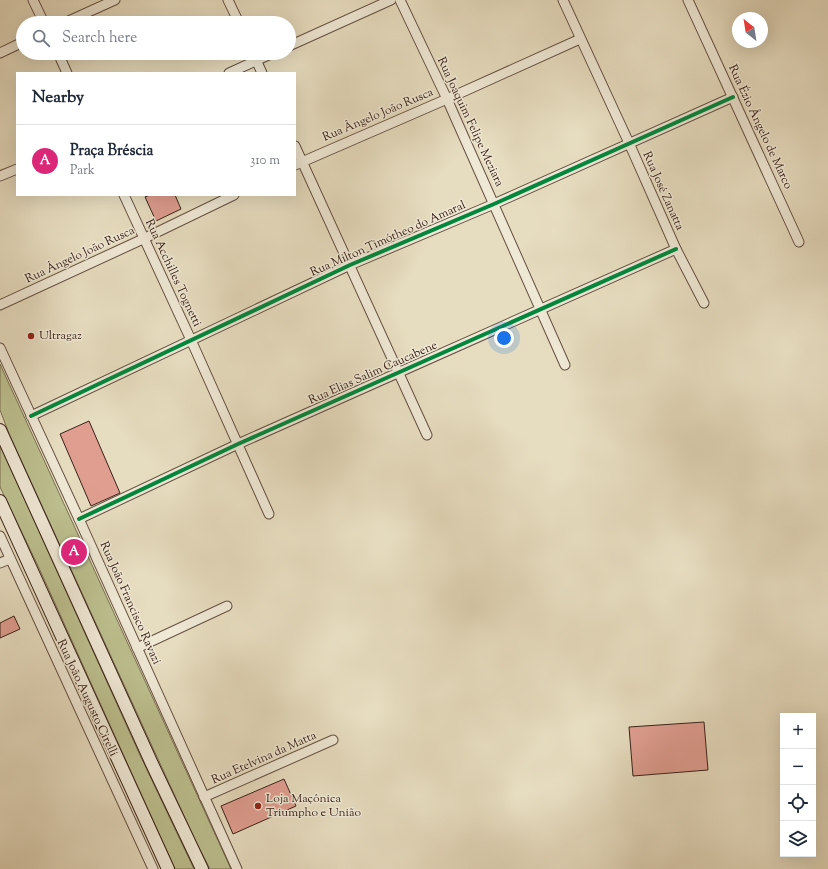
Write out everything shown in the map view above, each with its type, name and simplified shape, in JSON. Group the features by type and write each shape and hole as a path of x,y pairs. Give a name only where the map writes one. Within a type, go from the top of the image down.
{"main road":[{"path":"0,430 152,764 202,869"},
{"path":"0,501 168,869"}],"street":[{"path":"33,0 41,16"},
{"path":"80,16 115,0"},
{"path":"228,0 236,16"},
{"path":"296,43 390,0"},
{"name":"Rua Joaquim Felipe Meziara","path":"400,0 447,99 565,365"},
{"name":"Rua José Zanatta","path":"563,0 676,249 704,303"},
{"name":"Rua Ézio Ângelo de Marco","path":"688,0 799,242"},
{"name":"Rua Ângelo João Rusca","path":"299,163 580,39"},
{"path":"0,53 16,45"},
{"path":"62,60 68,72"},
{"path":"231,72 250,60"},
{"path":"256,60 262,72"},
{"name":"Rua Milton Timótheo do Amaral","path":"31,416 350,265 494,204 733,97"},
{"path":"296,150 299,163 350,265 427,435"},
{"path":"0,176 16,169"},
{"name":"Rua Acchilles Tognetti","path":"124,196 269,514"},
{"name":"Rua Ângelo João Rusca","path":"0,305 232,196"},
{"name":"Rua Elias Salim Caucabene","path":"80,519 238,444 676,249"},
{"name":"Rua João Francisco Ravazi","path":"0,348 80,519 237,869"},
{"name":"Rua João Augusto Cirelli","path":"0,536 153,869"},
{"path":"0,563 10,559"},
{"path":"137,648 227,606"},
{"name":"Rua Etelvina da Matta","path":"204,796 333,740"}],"green space":[{"path":"0,364 231,869 210,869 196,842 10,436 0,410"},
{"path":"0,445 139,753 194,869 175,869 39,568 0,487"}],"building":[{"path":"175,196 181,209 156,221 145,197"},
{"path":"89,421 120,493 91,506 60,434"},
{"path":"14,616 20,629 0,638 0,623"},
{"path":"704,722 708,770 633,776 629,727"},
{"name":"Loja Maçônica Triumpho e União","path":"284,779 296,806 233,834 221,806"}],"cycle path":[{"path":"31,416 350,265 494,204 733,97"},
{"path":"79,519 238,444 676,249"}],"place":[{"name":"Ultragaz","path":"31,336"},
{"name":"Praça Bréscia","path":"74,552"},
{"name":"Loja Maçônica Triumpho e União","path":"258,806"}]}
